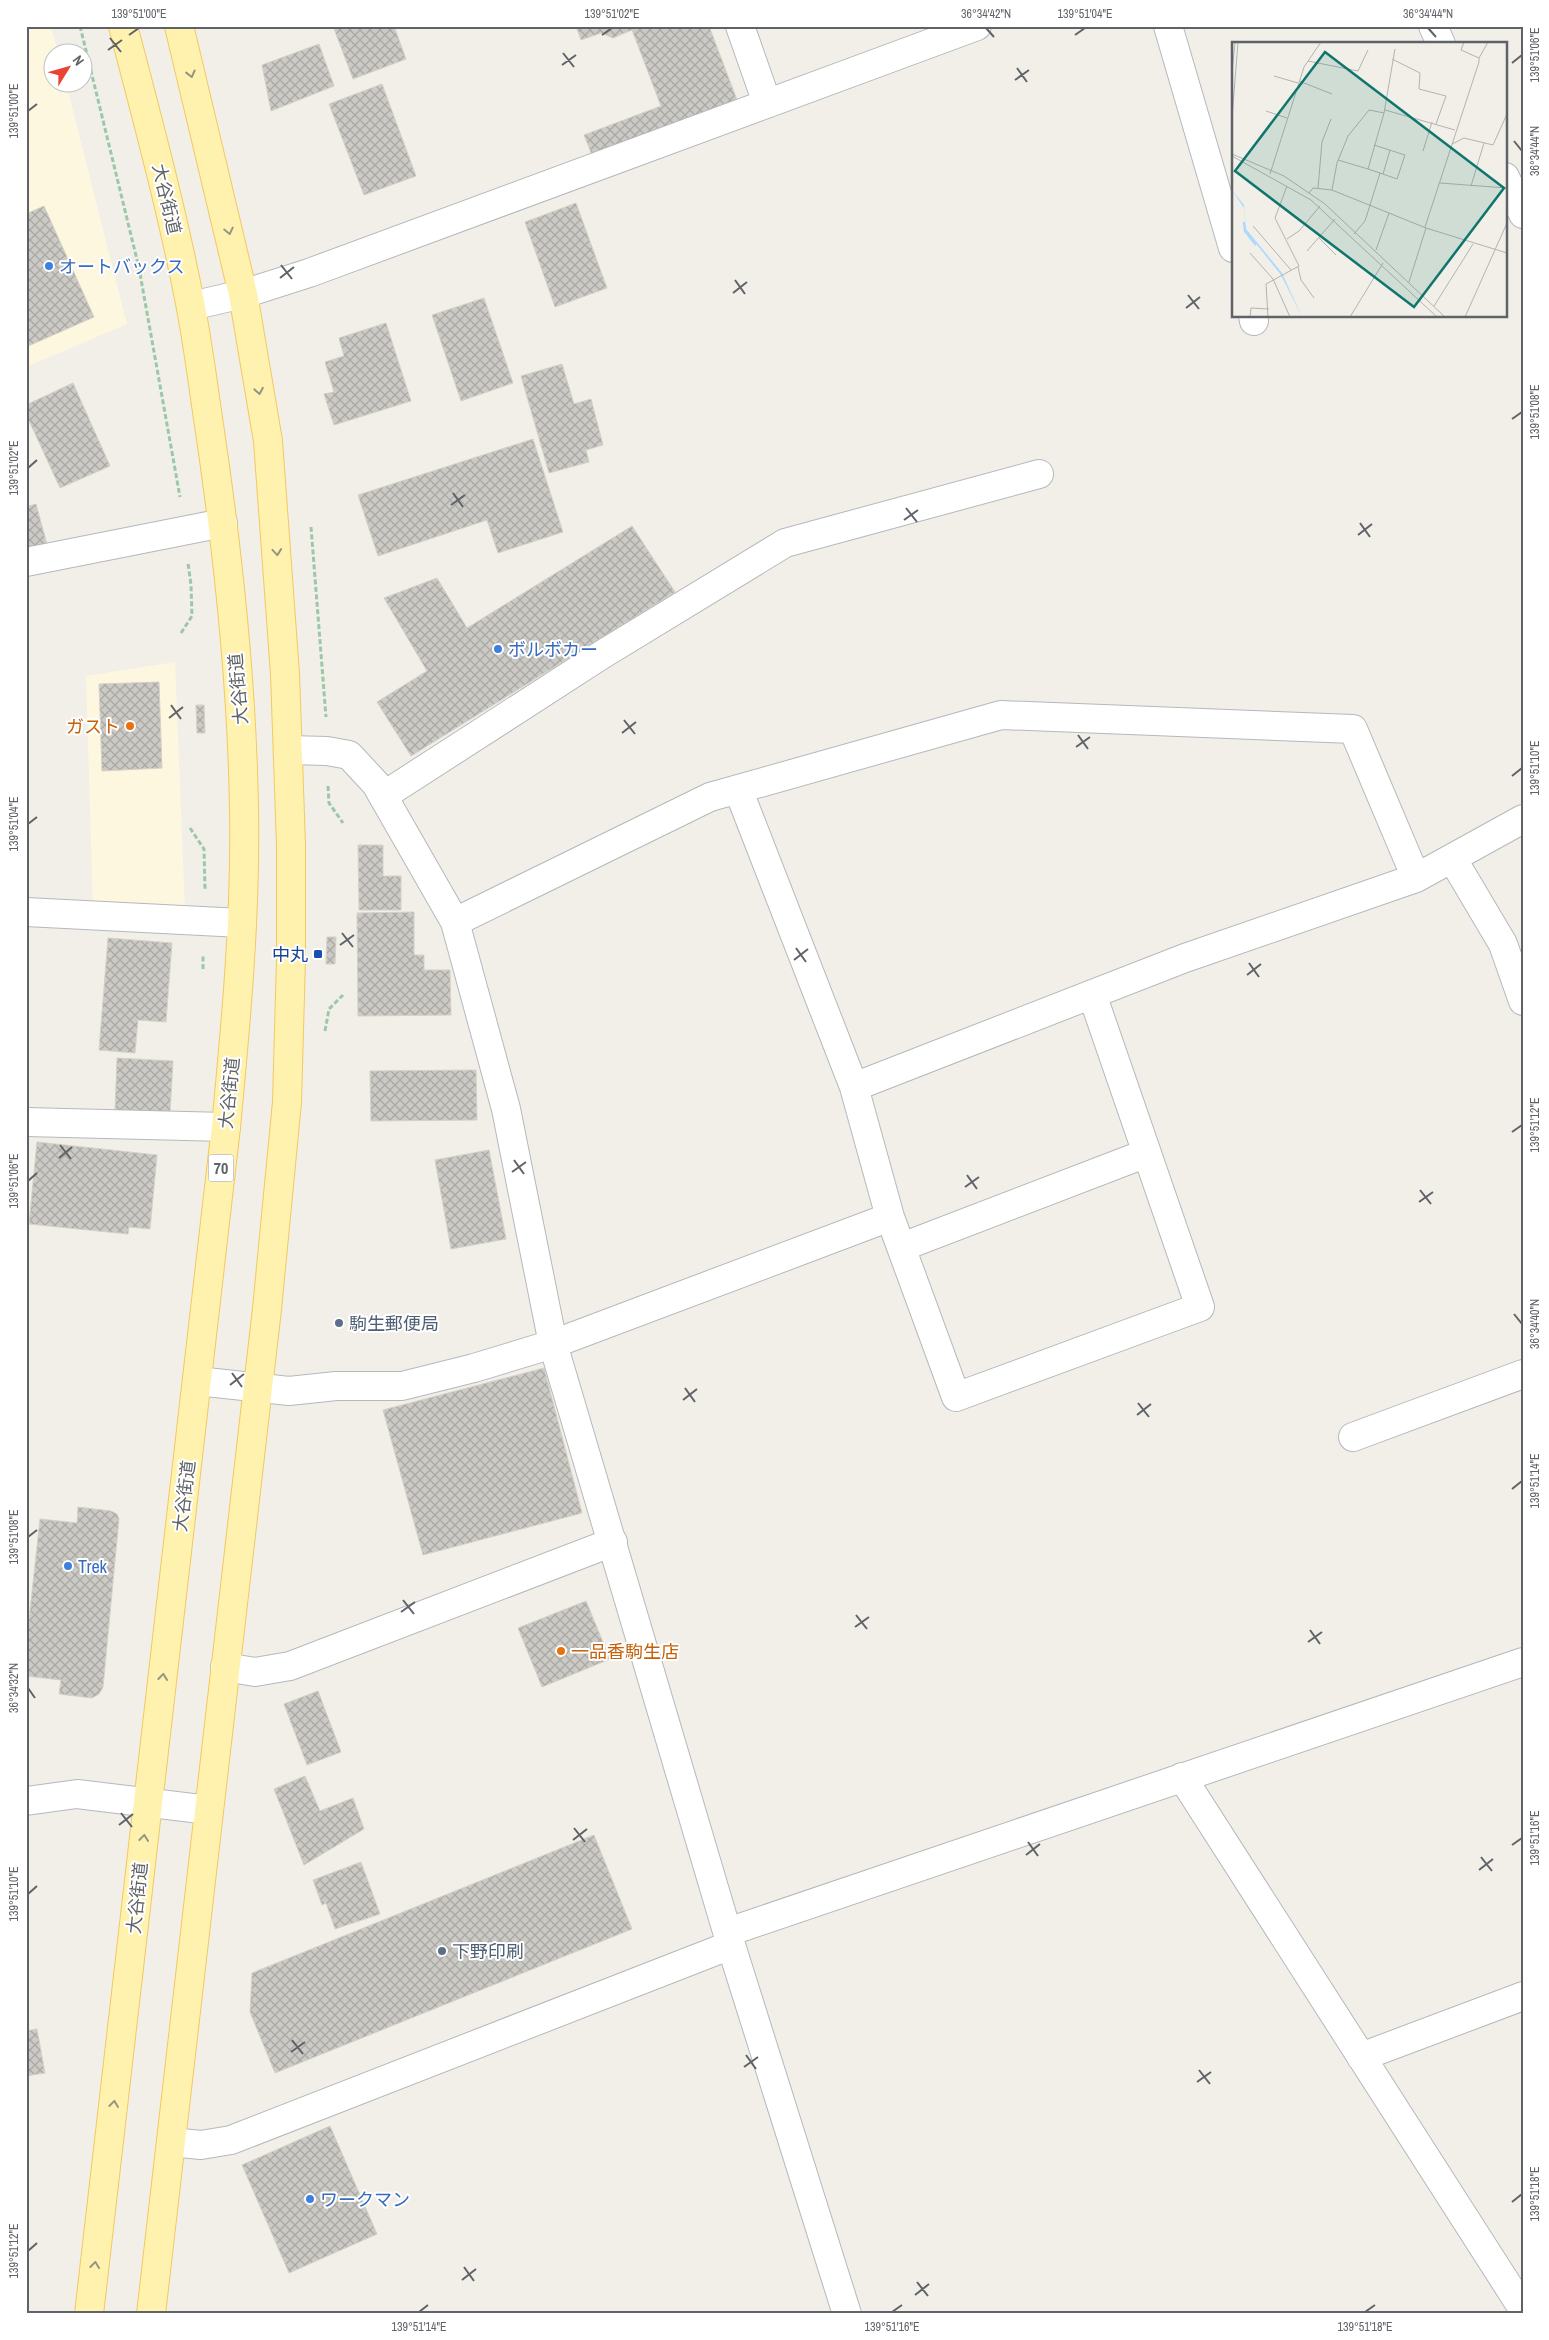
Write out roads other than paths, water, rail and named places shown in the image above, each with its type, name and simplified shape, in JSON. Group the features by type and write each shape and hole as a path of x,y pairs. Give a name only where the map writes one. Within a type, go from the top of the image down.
{"main road":[{"name":"大谷街道","path":"89,2314 226,1127 234,1041 241,923 244,813 242,726 223,523 191,306 159,164 123,26"},
{"path":"150,2314 267,1309 287,1102 291,959 288,750 280,587 268,441 243,294 179,26"}],"street":[{"path":"740,26 767,103"},
{"path":"191,306 243,294 309,273 977,26"},
{"path":"1168,26 1232,245"},
{"path":"1432,26 1440,42"},
{"path":"1506,179 1523,214"},
{"path":"383,796 604,654 784,543 1039,474"},
{"path":"26,562 223,523"},
{"path":"455,922 710,797 1002,715 1353,729 1416,878"},
{"path":"288,750 327,751 349,755 376,784 455,922 506,1109 553,1344 730,1939 847,2314"},
{"path":"738,789 854,1087 890,1217 956,1397 1200,1307 1092,994"},
{"path":"854,1087 1185,958 1416,878 1523,819"},
{"path":"1452,858 1503,944 1523,1001"},
{"path":"26,912 241,923"},
{"path":"26,1122 226,1127"},
{"path":"902,1247 1147,1153"},
{"path":"197,1381 288,1391 336,1386 402,1386 474,1368 553,1344 890,1217"},
{"path":"1353,1437 1523,1374"},
{"path":"225,1668 255,1672 290,1666 613,1542"},
{"path":"171,2142 201,2145 231,2140 730,1939 1182,1777 1523,1662"},
{"path":"1182,1777 1523,2309"},
{"path":"26,1800 76,1794 209,1810"},
{"path":"1361,2057 1523,1996"}],"place":[{"name":"オートバックス","path":"49,266"},
{"name":"ボルボカー","path":"498,649"},
{"name":"ガスト","path":"130,726"},
{"name":"中丸","path":"318,954"},
{"name":"駒生郵便局","path":"339,1323"},
{"name":"Trek","path":"68,1566"},
{"name":"一品香駒生店","path":"561,1651"},
{"name":"下野印刷","path":"442,1951"},
{"name":"ワークマン","path":"310,2199"}]}
